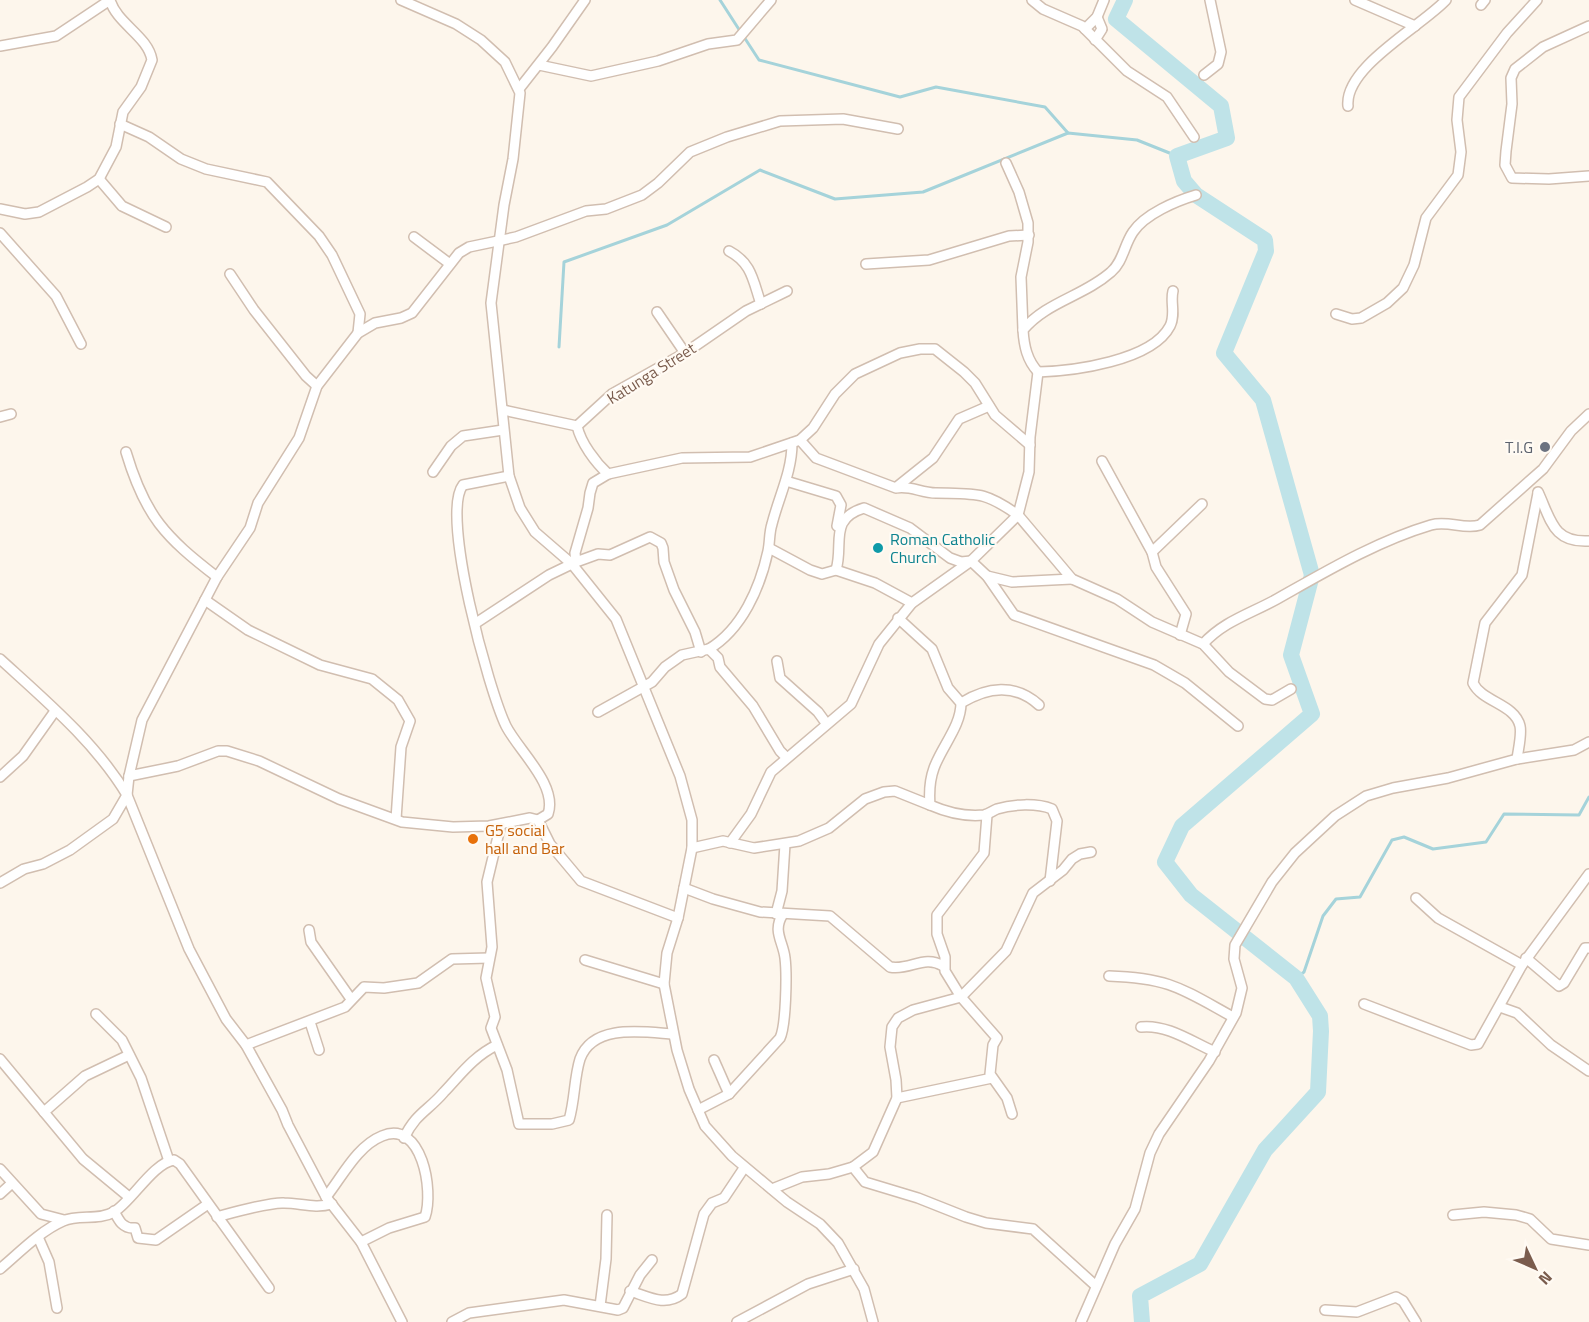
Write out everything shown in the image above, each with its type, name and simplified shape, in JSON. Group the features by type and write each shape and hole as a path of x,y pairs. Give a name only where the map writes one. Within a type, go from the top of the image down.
{"street":[{"path":"0,56 2,46 56,36 110,0 119,16 149,49 152,60 141,87 123,112 116,147 99,178 87,188 39,212 25,214 0,209"},
{"path":"401,0 456,24 482,40 505,62 519,89 513,159 498,240 491,322 509,476 526,519 535,532 574,563 616,619 680,776 692,820 692,848 678,918 667,953 664,984 673,1034 686,1081 710,1133 744,1168 820,1224 838,1243 864,1289 873,1322"},
{"path":"519,89 585,0"},
{"path":"539,65 591,76 658,61 714,42 736,40 771,0"},
{"path":"1032,0 1043,9 1085,29 1127,70 1167,97 1194,137"},
{"path":"1085,29 1097,17 1104,0"},
{"path":"1204,75 1218,64 1221,52 1210,0"},
{"path":"1355,0 1415,26"},
{"path":"1348,106 1347,97 1351,88 1369,65 1446,0"},
{"path":"1336,314 1352,319 1361,318 1387,303 1403,288 1414,265 1426,218 1458,175 1461,152 1457,120 1459,97 1512,27 1537,0"},
{"path":"1095,40 1102,29 1097,17"},
{"path":"1589,26 1543,47 1515,69 1511,78 1512,104 1505,165 1512,178 1589,176"},
{"path":"0,883 24,868 43,864 70,850 113,819 128,795 129,776 142,720 192,629 204,600 250,528 258,503 299,438 317,386 358,333 380,322 412,313 459,253 469,247 516,237 586,211 606,209 642,195 690,152 726,137 780,120 843,119 898,129"},
{"path":"120,124 149,137 181,159 206,169 267,182 327,245 360,314 358,333"},
{"path":"730,843 751,814 771,772 851,704 879,644 898,618 912,603 971,561 1018,515 1029,472 1038,372 1028,356 1023,330 1021,277 1029,235 1022,201 1006,163"},
{"path":"99,178 123,206 166,227"},
{"path":"1023,330 1043,310 1094,285 1113,272 1134,230 1170,203 1196,195"},
{"path":"0,233 56,296 81,344"},
{"path":"866,264 929,260 1009,236 1029,235"},
{"path":"414,237 450,264"},
{"path":"729,251 742,258 761,304"},
{"path":"230,274 254,310 306,376 317,386"},
{"name":"Katunga Street","path":"577,426 612,394 685,353 746,311 787,291"},
{"path":"1038,372 1092,367 1145,348 1170,326 1174,306 1171,298 1173,291"},
{"path":"657,312 685,353"},
{"path":"360,314 380,322"},
{"path":"574,563 593,483 608,474 682,458 750,456 796,442 813,428 835,394 855,374 873,368 891,356 920,349 935,350 975,383 989,406 1004,424 1030,445"},
{"path":"896,488 935,456 943,447 949,431 960,419 989,406"},
{"path":"503,410 577,426 579,435 592,456 608,474"},
{"path":"0,417 11,414"},
{"path":"1203,644 1228,622 1276,600 1303,582 1429,526 1442,523 1467,527 1480,525 1532,479 1589,414"},
{"path":"433,472 451,446 463,436 503,430"},
{"path":"598,712 644,687 682,656 705,650 730,632 745,610 764,571 771,526 786,482 796,442"},
{"path":"796,442 816,458 896,488 908,486 936,493 954,491 986,495 1018,515 1045,548 1060,561 1072,579"},
{"path":"126,452 136,484 155,520 168,537 217,577"},
{"path":"1102,461 1152,552 1156,567 1186,614 1180,635"},
{"path":"129,776 178,766 218,751 227,751 285,771 339,799 402,822 453,827 501,824 530,818 538,820 548,814 550,796 524,750 506,726 488,677 461,561 457,500 463,485 509,476"},
{"path":"1532,479 1560,535 1573,542 1589,541"},
{"path":"786,482 840,500 836,570"},
{"path":"1517,759 1521,726 1516,718 1501,705 1477,692 1473,683 1485,623 1522,575 1538,493"},
{"path":"1152,552 1202,504"},
{"path":"839,530 851,513 864,508 910,528 950,558 961,562 971,561 987,576 1014,615 1154,665 1185,683 1238,726"},
{"path":"476,623 526,588 574,563 598,554 610,555 643,539 655,539 663,548 664,562 674,590 705,650 718,658 720,667 753,706 786,757"},
{"path":"769,548 822,574 836,570 875,583 912,603"},
{"path":"987,576 1012,582 1072,579 1117,599 1137,614 1203,644 1229,672 1265,699 1272,700 1291,689"},
{"path":"204,600 248,630 320,665 372,679 398,700 410,721 401,747 396,819"},
{"path":"898,618 932,649 948,688 961,703 961,712 934,768 930,805"},
{"path":"0,659 97,753 114,773 128,795 189,949 226,1019 246,1045 329,1200 361,1242 402,1322"},
{"path":"777,660 780,678 818,712 826,723"},
{"path":"961,703 988,690 1003,689 1028,695 1039,705"},
{"path":"0,777 23,756 55,711"},
{"path":"1081,1322 1114,1244 1135,1209 1150,1154 1160,1134 1215,1052 1233,1017 1242,988 1234,959 1235,945 1272,882 1295,852 1353,802 1393,788 1448,778 1517,759 1574,750 1589,742"},
{"path":"692,848 711,843 730,843 754,848 785,844 812,837 829,828 865,800 884,792 895,791 955,814 987,814 997,809 1033,805 1052,809 1057,821 1050,881"},
{"path":"943,966 945,957 938,934 937,915 984,854 987,814"},
{"path":"538,820 554,849 581,881 678,918"},
{"path":"501,824 487,882 492,946 486,978 495,1017 491,1028 507,1070 519,1124 552,1124 569,1120 581,1058 596,1040 627,1031 673,1034"},
{"path":"698,1110 729,1094 773,1047 783,1032 786,965 777,937 785,844"},
{"path":"772,1189 802,1177 829,1174 853,1167 873,1152 897,1098 890,1047 895,1023 904,1014 914,1010 961,997 1006,951 1028,899 1072,859 1080,854 1091,852"},
{"path":"1364,1004 1471,1045 1482,1040 1524,962 1589,874"},
{"path":"684,888 739,908 780,914 830,916 890,967 896,968 924,960 932,960 943,966 961,997 997,1038 991,1056 992,1078 1004,1092 1012,1114"},
{"path":"1416,898 1438,918 1524,962 1559,986 1564,983 1585,948 1589,948"},
{"path":"309,930 311,942 351,999"},
{"path":"246,1045 345,1007 364,987 384,988 418,984 452,959 489,958"},
{"path":"585,960 664,984"},
{"path":"1109,976 1149,978 1169,983 1233,1017"},
{"path":"1500,1007 1517,1013 1551,1045 1589,1071"},
{"path":"96,1014 122,1040 141,1078 169,1161"},
{"path":"310,1022 319,1050"},
{"path":"1141,1027 1152,1026 1168,1030 1215,1052"},
{"path":"404,1138 414,1120 425,1108 446,1091 473,1061 497,1046"},
{"path":"44,1112 85,1076 129,1055"},
{"path":"0,1059 83,1159 129,1197"},
{"path":"714,1060 729,1094"},
{"path":"897,1098 992,1078"},
{"path":"217,1217 269,1204 284,1203 320,1207 329,1200 357,1156 373,1142 390,1133 404,1138 419,1150 425,1163 425,1217 388,1228 361,1242"},
{"path":"0,1169 11,1184 41,1214 64,1220 97,1217 114,1211 169,1161"},
{"path":"169,1161 180,1164 217,1217 252,1261 269,1288"},
{"path":"853,1167 866,1182 918,1198 966,1217 986,1223 1033,1229 1096,1286"},
{"path":"630,1291 665,1302 674,1300 682,1294 704,1214 712,1203 724,1197 744,1168"},
{"path":"0,1194 11,1184"},
{"path":"114,1211 121,1224 129,1229 135,1228 138,1238 156,1240 208,1204"},
{"path":"1453,1215 1484,1212 1516,1215 1530,1219 1551,1239 1589,1245"},
{"path":"600,1306 606,1259 608,1215"},
{"path":"0,1269 64,1220"},
{"path":"39,1237 49,1262 57,1308"},
{"path":"452,1322 469,1313 564,1300 623,1308 630,1291 652,1260"},
{"path":"737,1322 808,1284 854,1269"},
{"path":"1325,1310 1357,1312 1396,1297 1403,1301 1416,1322"}],"waterway":[{"path":"720,0 740,31"},
{"path":"1125,0 1116,19 1221,106 1227,138 1177,156 1184,181 1196,195 1265,240 1266,251 1224,353 1263,400 1312,575 1291,655 1312,714 1182,826 1165,862 1191,895 1296,978 1320,1016 1321,1031 1318,1092 1265,1150 1200,1264 1140,1296 1142,1322"},
{"path":"744,37 759,60 900,97 936,87 1045,107 1068,133"},
{"path":"559,347 564,262 667,225 760,170 835,199 923,192 1068,133 1137,140 1177,156"},
{"path":"1296,978 1304,972 1323,916 1336,899 1360,897 1392,840 1404,837 1433,849 1486,842 1504,814 1579,815 1589,797"}],"place":[{"name":"T.I.G","path":"1545,447"},
{"name":"Roman Catholic Church","path":"878,548"},
{"name":"G5 social hall and Bar","path":"473,839"}]}
